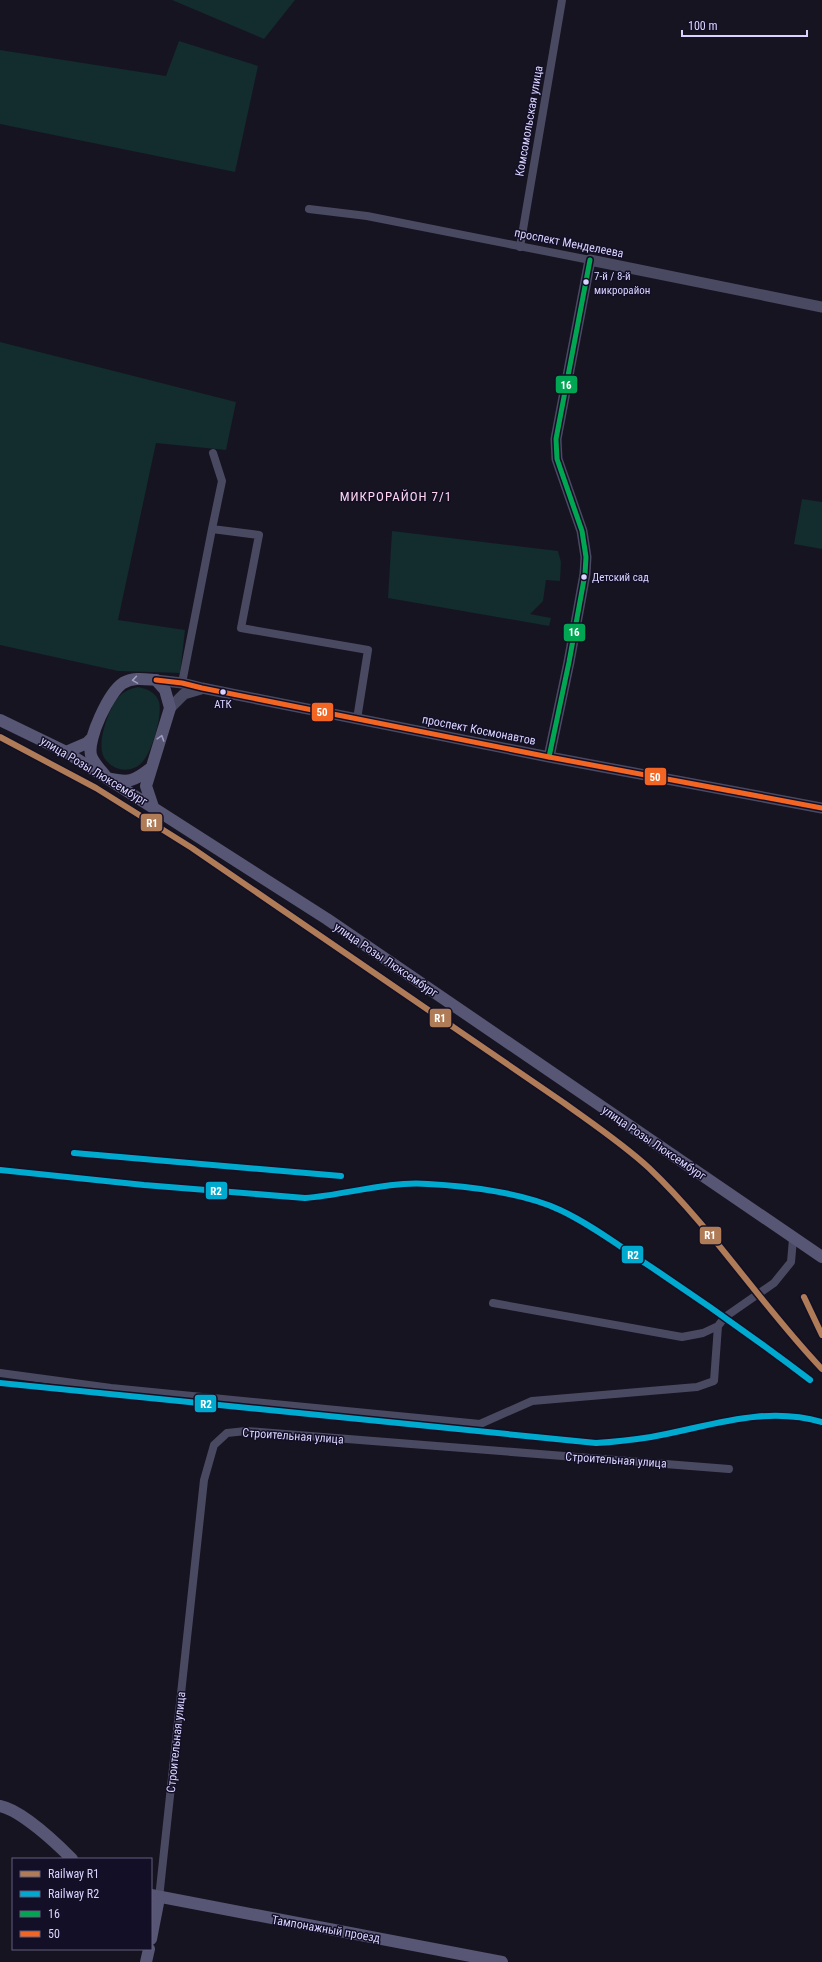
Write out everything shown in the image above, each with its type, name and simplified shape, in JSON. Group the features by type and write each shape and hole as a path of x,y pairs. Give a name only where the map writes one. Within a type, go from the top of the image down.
{"main road":[{"path":"151,768 130,781 124,782 107,778 93,760 90,747 91,739 114,691 118,686 134,679 156,680 165,690 170,708 146,786 153,807"},
{"name":"улица Розы Люксембург","path":"0,720 66,752 330,921 793,1239 822,1257"},
{"path":"66,752 87,743 91,739"},
{"path":"0,1806 22,1816 53,1840 71,1858"},
{"name":"Строительная улица","path":"152,1928 155,1897"},
{"name":"Тампонажный проезд","path":"155,1897 502,1962"},
{"path":"146,1962 149,1950"}],"street":[{"name":"Комсомольская улица","path":"520,246 562,0"},
{"name":"проспект Менделеева","path":"309,209 367,216 822,306"},
{"path":"548,757 570,662 585,574 586,557 584,537 560,470 556,449 556,439 590,260"},
{"path":"182,683 222,481 213,453"},
{"path":"212,529 259,535 241,628 368,650 357,719"},
{"name":"проспект Космонавтов","path":"156,680 182,683 548,757 822,808"},
{"path":"170,708 184,694 202,688"},
{"path":"493,1303 682,1337 703,1333 718,1326 725,1317 774,1283 791,1262 793,1239"},
{"path":"0,1373 111,1388 480,1424 532,1401 697,1387 714,1381 718,1326"},
{"name":"Строительная улица","path":"155,1897 204,1480 214,1445 227,1433 246,1432 729,1469"}],"green space":[{"path":"172,0 295,0 264,39"},
{"path":"179,41 258,66 235,172 0,124 0,50 166,76"},
{"path":"0,342 236,402 226,450 156,443 118,620 185,630 180,673 118,671 0,645"},
{"path":"802,499 822,502 822,549 794,544"},
{"path":"392,531 558,551 561,562 560,581 546,580 543,601 530,614 551,618 549,626 388,598"},
{"path":"138,687 151,692 158,699 160,708 156,732 147,755 140,765 130,769 119,769 113,767 105,759 101,746 102,737 113,704 124,692"}],"rail line":[{"name":"R1","path":"0,737 96,788 192,848 564,1103 618,1142 649,1168 694,1216 778,1319 822,1369"},
{"name":"R2","path":"74,1153 341,1176"},
{"name":"R2","path":"0,1170 144,1185 305,1198 397,1184 428,1184 496,1191 530,1199 560,1210 604,1235 708,1305 810,1380"},
{"name":"R1","path":"804,1297 822,1335"},
{"name":"R2","path":"0,1383 596,1443 651,1437 736,1419 757,1417 800,1417 822,1422"}],"transit line":[{"name":"16","path":"549,757 569,662 585,574 586,557 582,531 557,459 556,439 590,260"},
{"name":"50","path":"156,680 182,683 549,757 822,808"}],"place":[{"name":"7-й / 8-й микрорайон","path":"586,282"},
{"name":"Детский сад","path":"584,577"},
{"name":"АТК","path":"223,692"}],"district":[{"name":"МИКРОРАЙОН 7/1","path":"396,496"}]}
